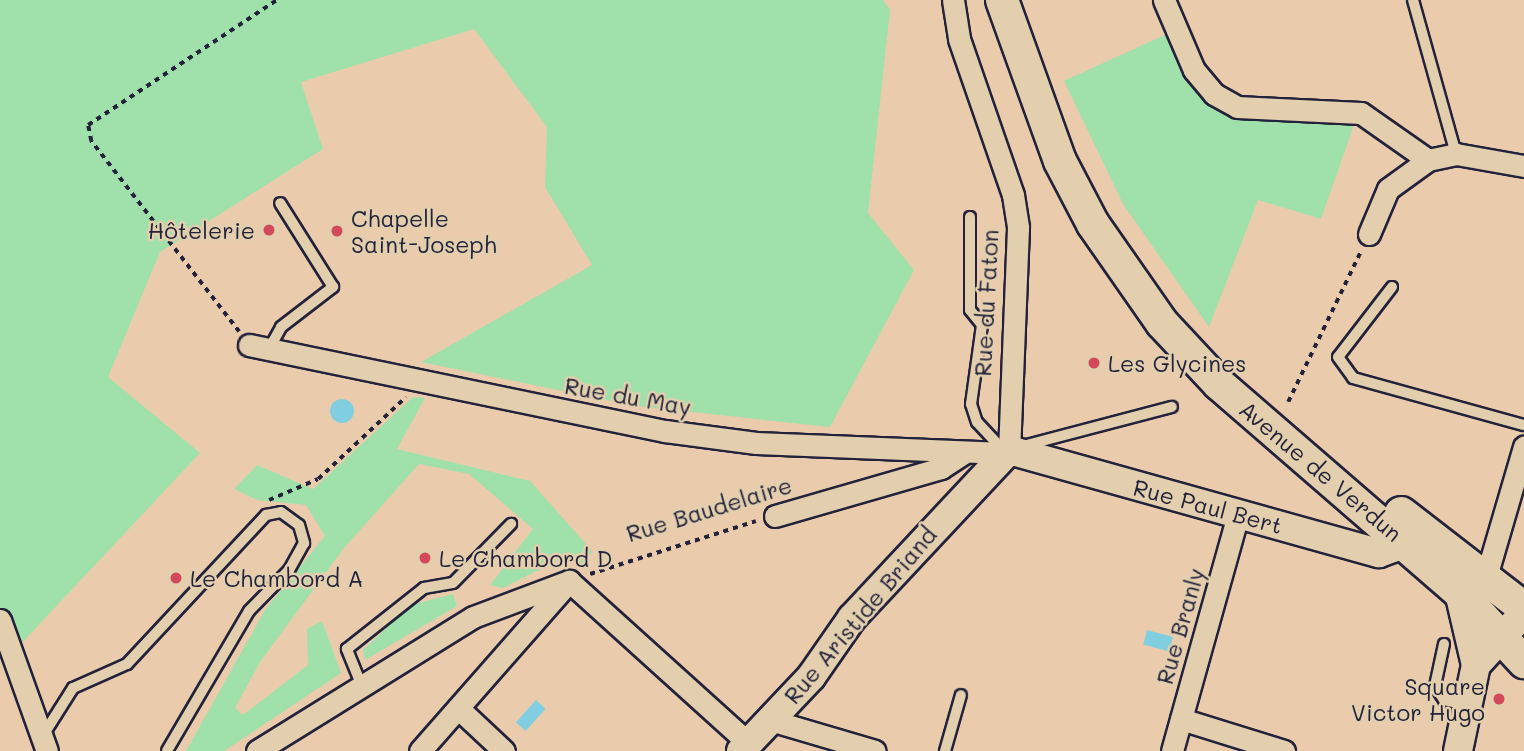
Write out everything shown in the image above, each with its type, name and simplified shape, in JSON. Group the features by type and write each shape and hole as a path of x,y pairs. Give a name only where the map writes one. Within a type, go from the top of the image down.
{"main road":[{"name":"Avenue de Verdun","path":"1002,0 1020,65 1060,161 1128,278 1219,384 1412,535"},
{"name":"Avenue de Verdun","path":"1020,0 1073,151 1176,311 1233,372 1412,535 1472,586 1524,611"},
{"name":"Rue Paul Bert","path":"1006,452 1379,553 1412,535"},
{"name":"Rue Aristide Briand","path":"744,747 852,618 1006,452"},
{"name":"Avenue de Verdun","path":"1472,586 1503,636 1524,662"},
{"path":"1458,751 1476,665 1472,586"},
{"path":"1476,665 1524,611"}],"street":[{"name":"Rue du Faton","path":"953,0 959,39 1013,195 1018,228 1006,452"},
{"path":"1164,0 1194,70 1213,94 1237,107 1361,113 1427,160"},
{"path":"1369,234 1388,189 1427,160 1456,154 1524,166"},
{"name":"Rue du May","path":"259,347 419,383 665,431 756,443 964,453 1006,452"},
{"path":"1472,586 1524,447"},
{"name":"Rue Baudelaire","path":"775,516 941,468 964,453"},
{"name":"Rue Branly","path":"1172,751 1238,515"},
{"path":"257,751 361,684 473,617 569,582"},
{"path":"419,751 569,582"},
{"path":"569,582 744,747"},
{"path":"0,620 44,745"},
{"path":"458,708 504,751"},
{"path":"770,719 875,751"},
{"path":"1181,719 1284,751"}],"lane":[{"path":"1413,0 1456,154"},
{"path":"259,347 333,287 280,203"},
{"path":"970,217 970,310 982,325 971,404 977,422 1006,452 1044,436 1172,407"},
{"path":"1392,287 1338,357 1353,378 1524,425"},
{"path":"44,745 73,688 127,664 266,515 281,512 299,525 304,544 289,570 249,611 167,751"},
{"path":"361,684 347,649 424,588 453,583 511,524"},
{"path":"1444,644 1435,686 1444,700 1469,705"},
{"path":"945,751 961,695"}],"path":[{"path":"259,347 91,141 88,125 277,0"},
{"path":"1288,402 1369,234"},
{"path":"266,515 261,508 278,491 318,479 419,383"},
{"name":"Rue Baudelaire","path":"569,582 775,516"}],"green space":[{"path":"0,0 883,0 890,10 868,213 914,270 830,427 636,406 421,362 592,265 545,187 547,127 474,29 301,82 323,149 160,252 108,377 200,453 17,648 0,606"},
{"path":"1169,33 1217,106 1356,119 1321,219 1258,200 1209,327 1123,204 1064,81"},
{"path":"413,397 425,398 397,449 530,481 593,552 581,565 570,554 503,588 490,585 533,529 469,474 419,464 344,548 260,662 235,708 243,715 308,665 307,629 322,621 341,673 224,751 186,751 265,610 325,536 306,505 257,500 234,489 257,465 313,489"},
{"path":"453,594 457,606 365,660 363,650 411,605"}],"water":[{"path":"342,399 351,402 354,411 351,420 342,423 333,420 330,411 333,402"},
{"path":"1147,630 1173,637 1169,651 1143,644"},
{"path":"536,700 546,709 526,731 516,722"}],"place":[{"name":"Hôtelerie","path":"269,230"},
{"name":"Chapelle Saint-Joseph","path":"337,231"},
{"name":"Les Glycines","path":"1094,363"},
{"name":"Le Chambord D","path":"425,558"},
{"name":"Le Chambord A","path":"176,578"},
{"name":"Square Victor Hugo","path":"1499,699"}]}
